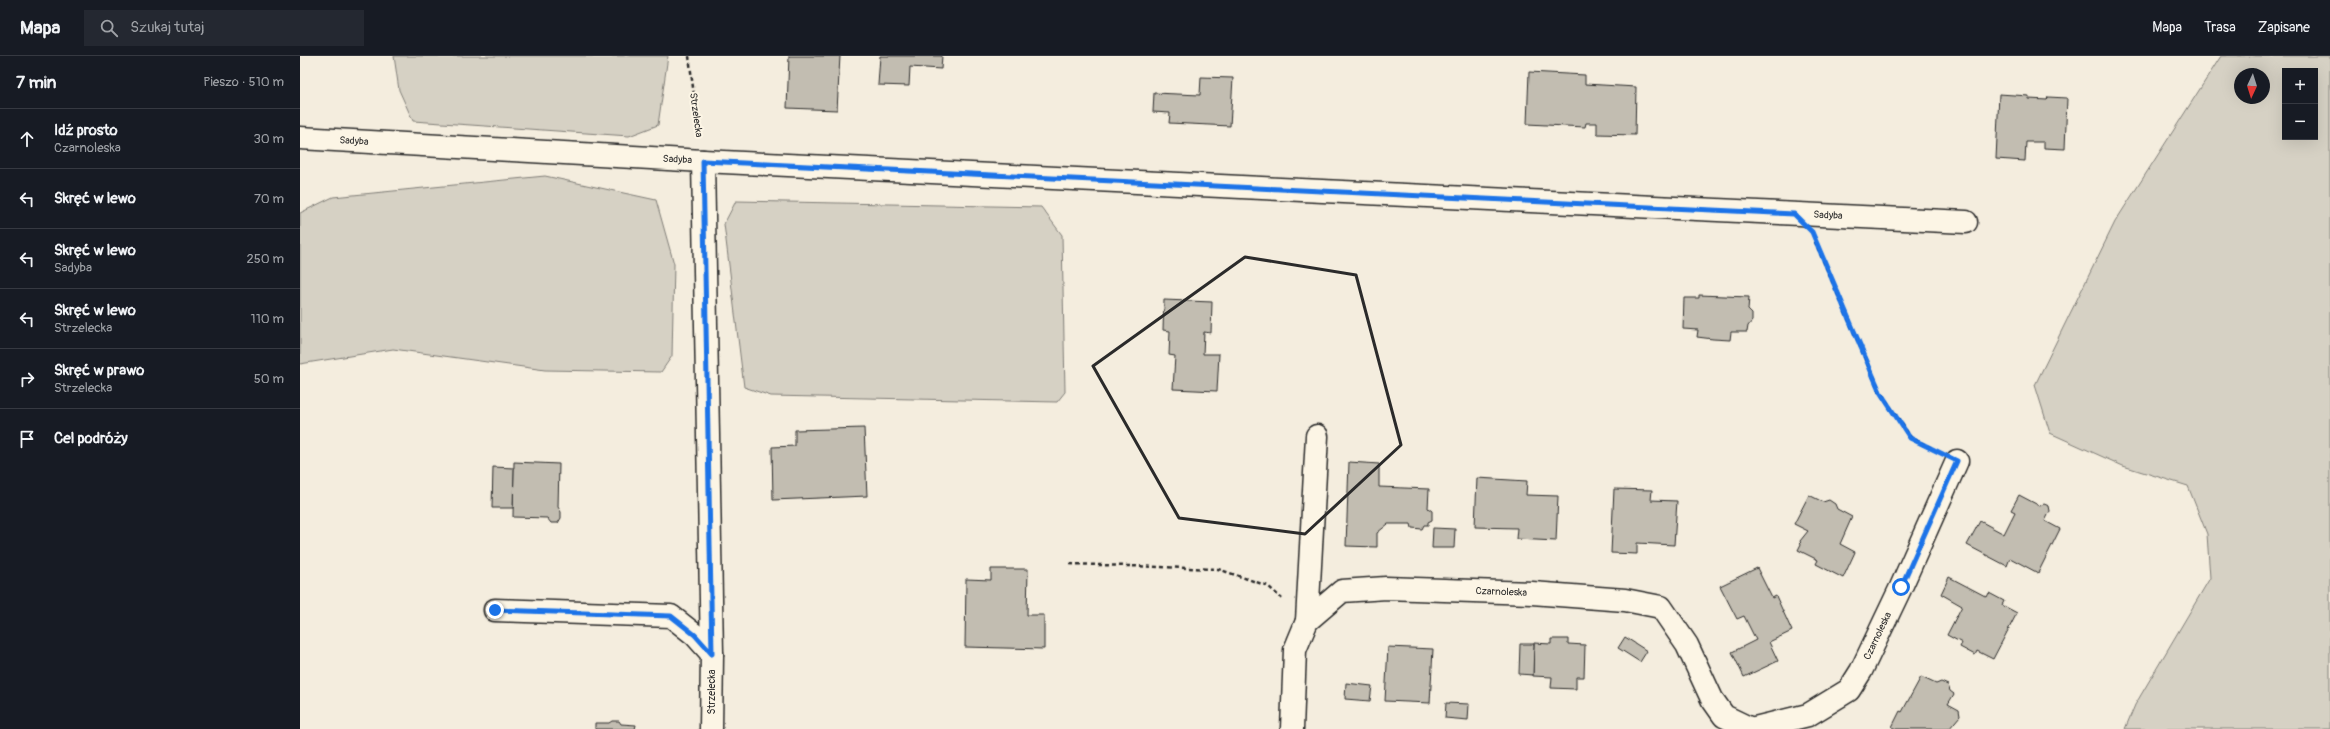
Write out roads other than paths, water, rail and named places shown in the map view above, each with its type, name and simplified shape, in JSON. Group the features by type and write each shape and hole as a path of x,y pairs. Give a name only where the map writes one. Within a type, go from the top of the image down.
{"street":[{"name":"Sadyba","path":"300,138 703,161 1966,222"},
{"name":"Strzelecka","path":"703,161 712,729"},
{"path":"1307,621 1318,436"},
{"name":"Czarnoleska","path":"1292,729 1295,650 1307,621 1342,591 1386,588 1555,595 1626,600 1661,607 1687,645 1712,699 1724,716 1751,729 1808,715 1849,690 1861,671 1901,587 1957,461"},
{"path":"495,610 671,616 695,635 712,654"}]}
